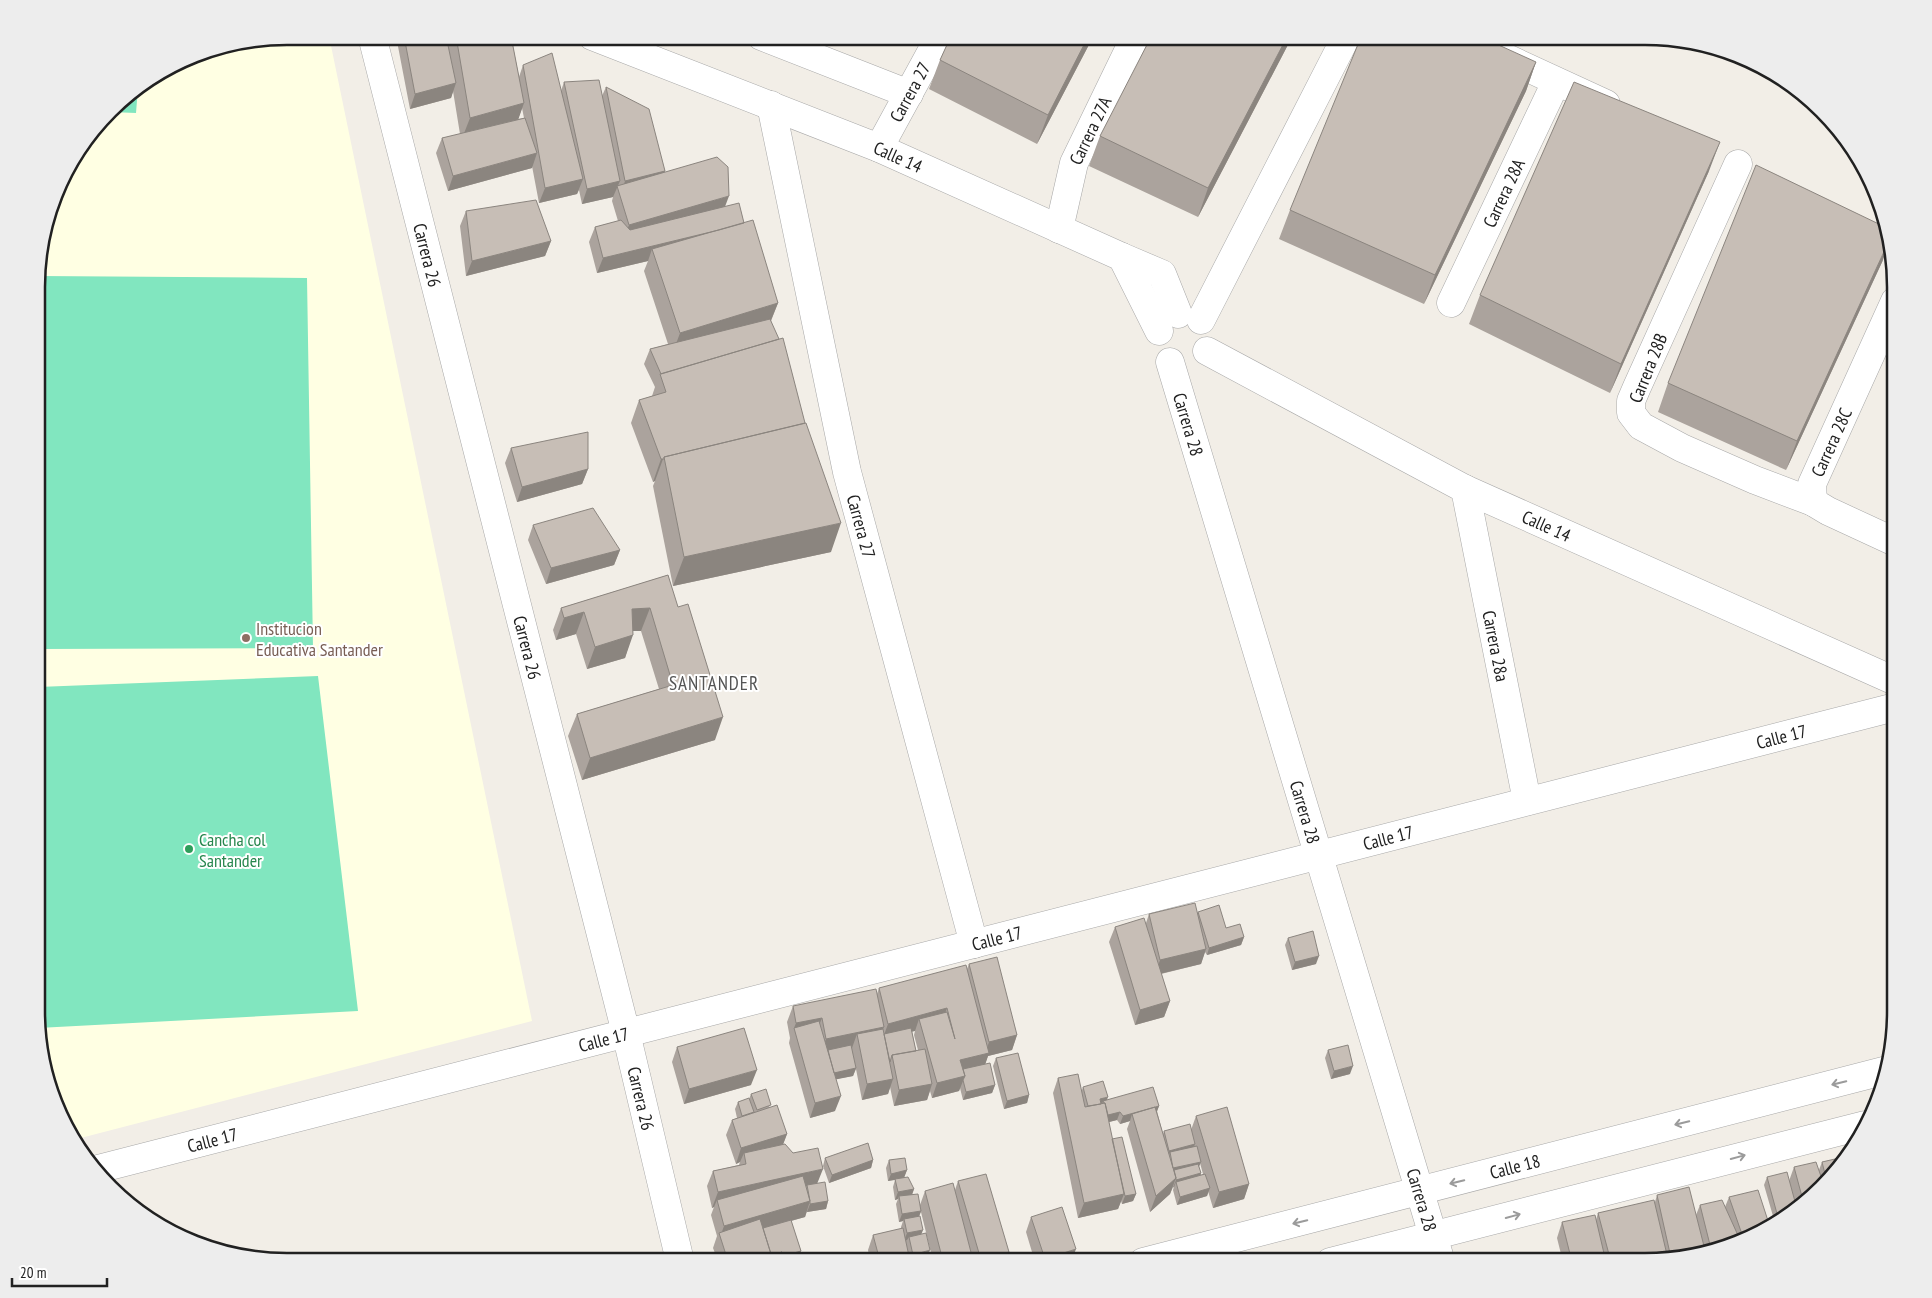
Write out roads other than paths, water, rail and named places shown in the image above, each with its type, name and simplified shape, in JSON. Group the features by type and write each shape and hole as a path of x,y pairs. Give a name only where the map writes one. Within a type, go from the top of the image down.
{"street":[{"name":"Carrera 26","path":"374,45 626,1033 678,1253"},
{"name":"Calle 14","path":"615,45 879,148 1122,257 1179,322"},
{"path":"784,45 909,94"},
{"name":"Carrera 27","path":"879,148 935,45"},
{"name":"Carrera 27A","path":"1059,229 1074,163 1131,45"},
{"path":"1179,322 1207,327 1210,344 1207,352 1195,363 1179,365 1170,362 1159,349 1157,340 1179,322 1341,45"},
{"path":"1478,45 1625,113"},
{"name":"Carrera 28A","path":"1451,303 1556,82"},
{"name":"Carrera 27","path":"771,105 847,472 974,944"},
{"path":"1712,152 1764,176"},
{"name":"Carrera 28B","path":"1738,164 1637,387 1632,401 1631,413 1641,426 1682,448 1746,477 1814,502"},
{"name":"Carrera 28C","path":"1887,319 1812,484 1814,502 1887,538"},
{"name":"Calle 14","path":"1207,352 1465,489 1887,677"},
{"name":"Carrera 28","path":"1170,362 1437,1249"},
{"name":"Carrera 28a","path":"1465,489 1527,801"},
{"name":"Calle 17","path":"103,1168 1887,708"},
{"name":"Calle 18","path":"1178,1253 1879,1072"},
{"path":"1404,1253 1437,1249 1858,1126"}],"place":[{"name":"Institucion Educativa Santander","path":"246,638"},
{"name":"Cancha col Santander","path":"189,849"}],"district":[{"name":"SANTANDER","path":"714,683"}]}
